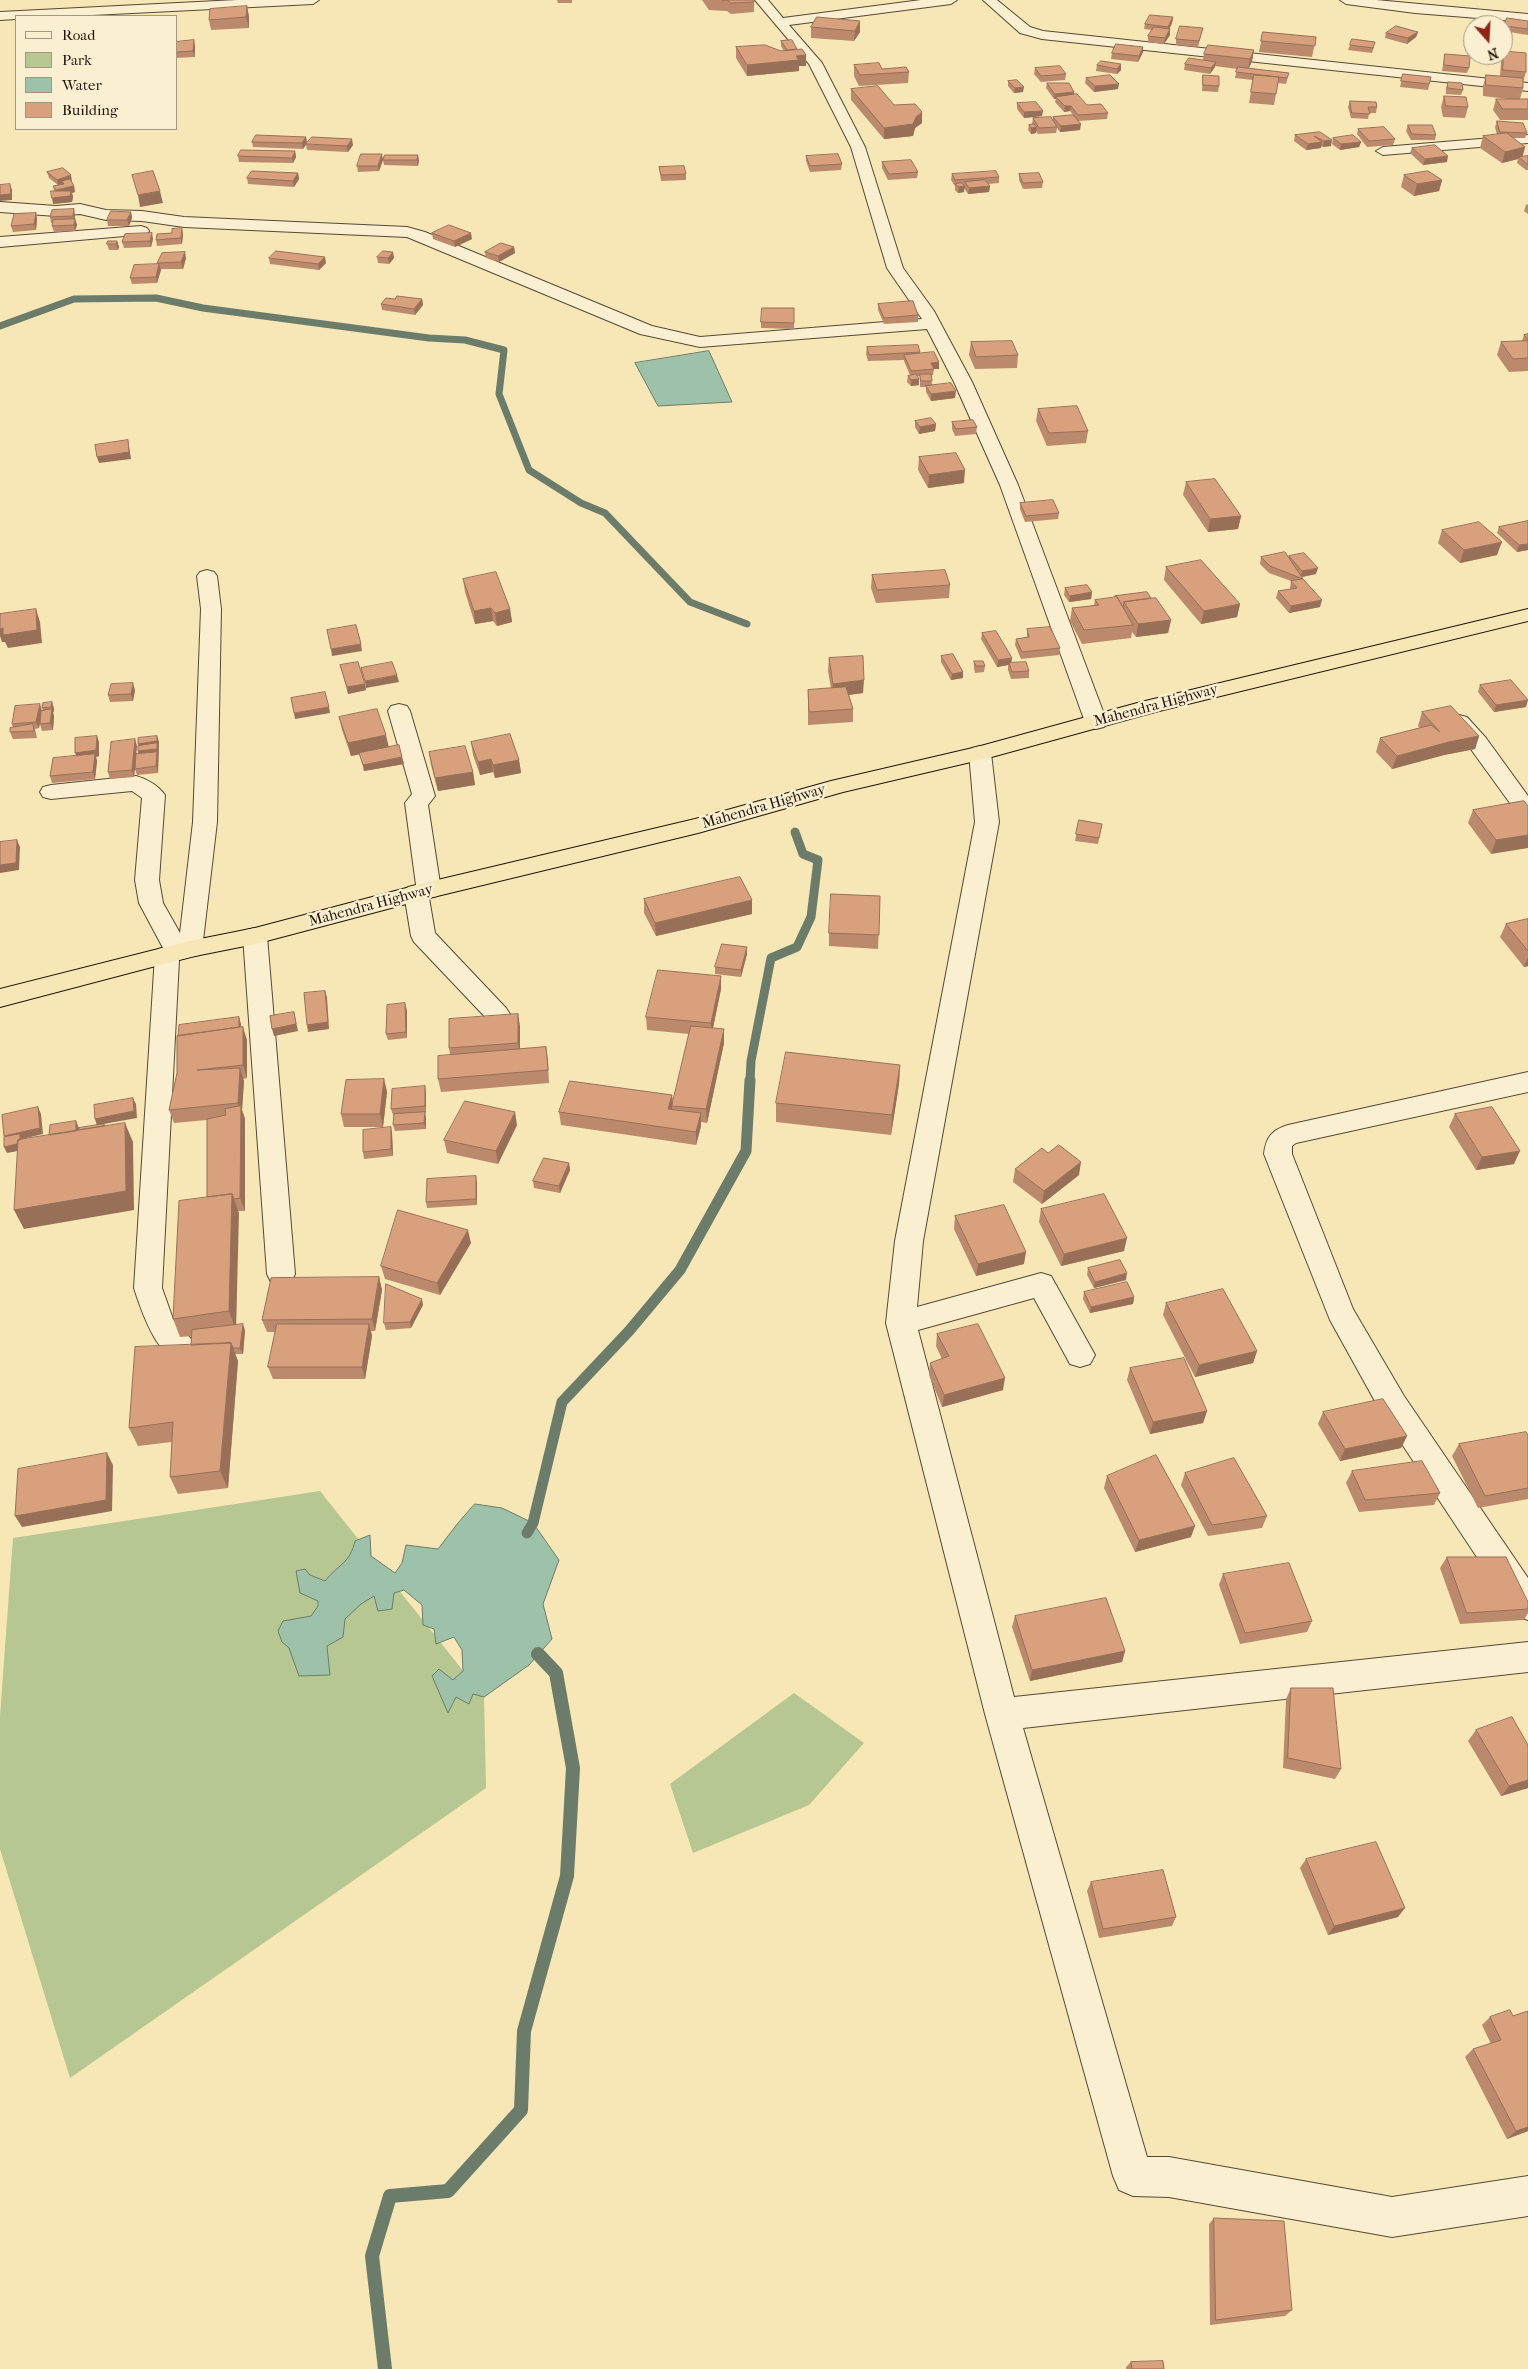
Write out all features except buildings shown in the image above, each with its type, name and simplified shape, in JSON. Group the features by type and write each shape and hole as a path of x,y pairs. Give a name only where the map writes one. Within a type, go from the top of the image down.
{"highway":[{"name":"Mahendra Highway","path":"0,998 178,952 255,936 422,892 698,826 839,786 980,753 1149,707 1528,615"}],"street":[{"path":"20,15 313,0"},
{"path":"761,0 815,63 858,147 896,268 932,323 963,382 1009,485 1096,722"},
{"path":"780,22 951,0"},
{"path":"990,0 1025,30 1042,35 1528,87"},
{"path":"1346,0 1415,9 1528,18"},
{"path":"0,16 15,15"},
{"path":"1383,151 1528,139"},
{"path":"0,207 56,211 80,209 106,215 142,216 184,222 300,229 368,229 419,235 646,330 700,342 932,323"},
{"path":"0,242 162,229 184,222"},
{"path":"182,1349 161,1326 148,1288 178,952 205,822 211,609 207,576"},
{"path":"399,711 424,796 416,803 424,936 496,1014"},
{"path":"1454,723 1459,722 1478,743 1528,812"},
{"path":"980,753 987,822 909,1240 901,1323 1002,1714 1133,2176 1169,2177 1392,2217 1528,2196"},
{"path":"51,792 136,783 154,795 147,880 151,903 178,952"},
{"path":"255,936 280,1274"},
{"path":"1528,1082 1288,1135 1279,1142 1278,1154 1340,1312 1393,1405 1528,1604"},
{"path":"901,1323 1041,1284 1080,1355"},
{"path":"1002,1714 1528,1657"}],"green space":[{"path":"320,1491 484,1697 486,1788 70,2078 0,1849 0,1716 13,1538"},
{"path":"794,1693 864,1743 809,1805 693,1853 670,1784"}],"water":[{"path":"709,351 732,402 658,406 635,363"},
{"path":"475,1504 502,1508 533,1523 559,1560 543,1604 552,1639 529,1665 484,1697 473,1694 469,1704 456,1697 448,1713 432,1676 439,1669 453,1680 463,1671 462,1650 454,1637 436,1644 434,1629 423,1625 422,1605 404,1590 394,1593 392,1609 378,1611 374,1596 361,1604 345,1619 343,1637 327,1646 330,1675 299,1676 289,1648 282,1642 278,1631 283,1621 311,1616 318,1606 318,1601 300,1593 296,1571 305,1569 310,1575 325,1581 347,1559 355,1541 370,1535 371,1556 395,1573 402,1563 406,1545 438,1549"}],"waterway":[{"path":"0,326 74,299 156,298 203,308 429,338 465,340 504,350 499,394 529,470 581,503 605,513 690,602 747,624"},
{"path":"750,1081 751,1061 771,958 797,947 811,917 818,860 803,854 795,832"},
{"path":"527,1533 533,1523 562,1402 629,1331 680,1270 746,1151 750,1080"},
{"path":"385,2369 372,2256 390,2196 448,2191 521,2110 524,2031 567,1876 573,1768 556,1673 538,1654"}]}
